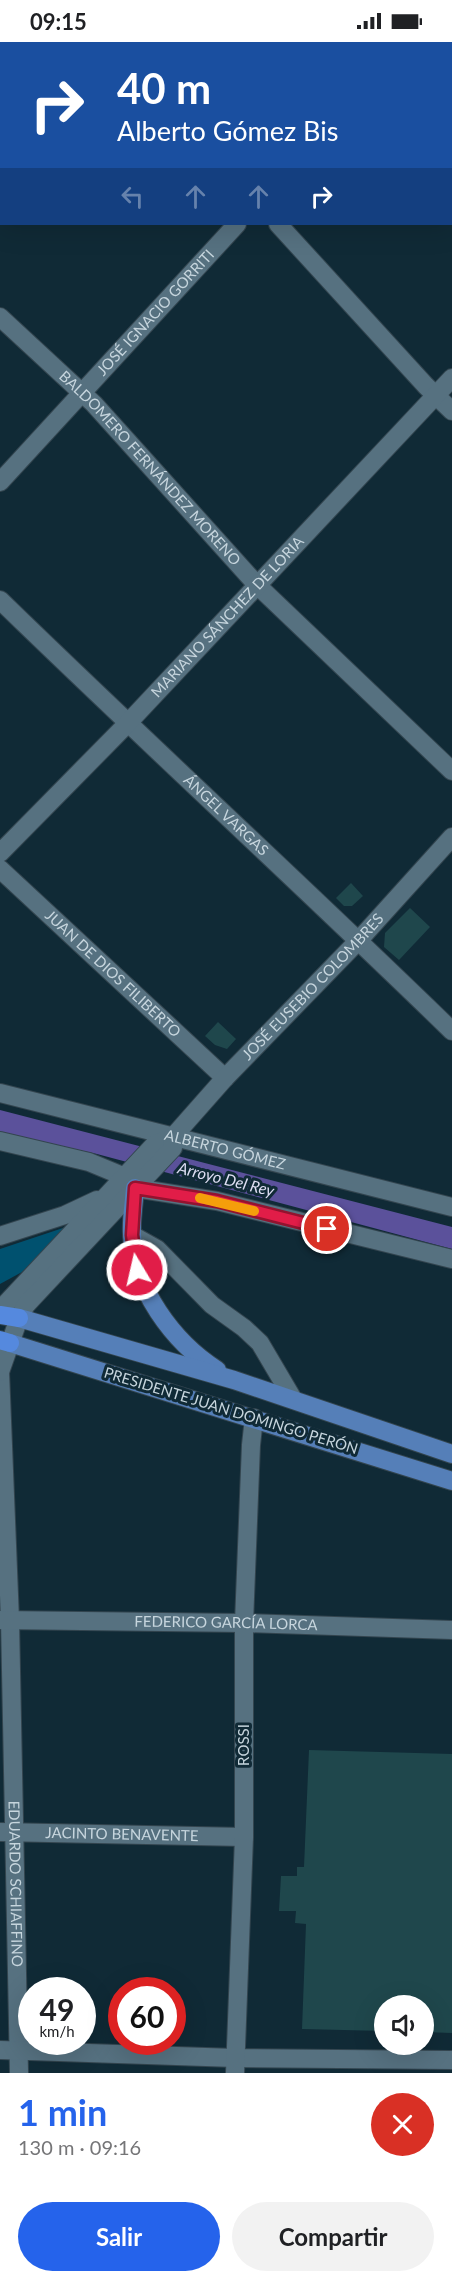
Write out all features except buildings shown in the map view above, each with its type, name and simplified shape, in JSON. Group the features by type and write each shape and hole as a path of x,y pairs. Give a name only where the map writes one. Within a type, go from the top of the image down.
{"highway":[{"path":"0,1315 19,1318"}],"main road":[{"path":"135,1177 132,1235 137,1270 151,1299 172,1330 198,1358 234,1380"},
{"name":"PRESIDENTE JUAN DOMINGO PERÓN","path":"19,1318 234,1380 452,1454"},
{"name":"PRESIDENTE JUAN DOMINGO PERÓN","path":"5,1341 452,1481"}],"street":[{"name":"JOSÉ IGNACIO GORRITI","path":"0,482 236,225"},
{"path":"279,225 452,411"},
{"name":"BALDOMERO FERNÁNDEZ MORENO","path":"0,317 82,392 257,585 452,771"},
{"name":"MARIANO SÁNCHEZ DE LORIA","path":"0,853 127,724 452,378"},
{"name":"ÁNGEL VARGAS","path":"0,600 127,724 359,940 452,1031"},
{"name":"JOSÉ EUSEBIO COLOMBRES","path":"5,1341 33,1296 135,1177 225,1078 359,940 452,837"},
{"name":"JUAN DE DIOS FILIBERTO","path":"0,869 225,1078"},
{"name":"ALBERTO GÓMEZ","path":"0,1094 167,1143 452,1208"},
{"path":"0,1141 89,1162 217,1201 452,1259"},
{"name":"JOSÉ EUSEBIO COLOMBRES","path":"0,1310 106,1196 135,1177"},
{"path":"0,1236 65,1215 106,1196"},
{"path":"132,1235 164,1256 212,1305 244,1328 260,1343 293,1399"},
{"name":"EDUARDO SCHIAFFINO","path":"5,1341 0,1371 8,1832 18,2014"},
{"name":"ROSSI","path":"235,2065 244,1837 244,1623 254,1418"},
{"path":"405,1466 452,1488"},
{"name":"FEDERICO GARCÍA LORCA","path":"5,1620 244,1623 452,1630"},
{"name":"JACINTO BENAVENTE","path":"8,1832 244,1837"},
{"path":"0,2050 18,2051"},
{"name":"EDUARDO SCHIAFFINO","path":"19,2073 20,2055"},
{"path":"81,2055 235,2065 441,2064"}],"shaded area":[{"path":"69,1226 22,1272 0,1284 0,1249"}],"water":[{"name":"Arroyo Del Rey","path":"0,1110 452,1227 452,1249 97,1154 0,1133"}],"slow traffic":[{"path":"200,1198 254,1211"}],"route":[{"path":"137,1270 132,1235 135,1188 217,1201 327,1229"}]}
